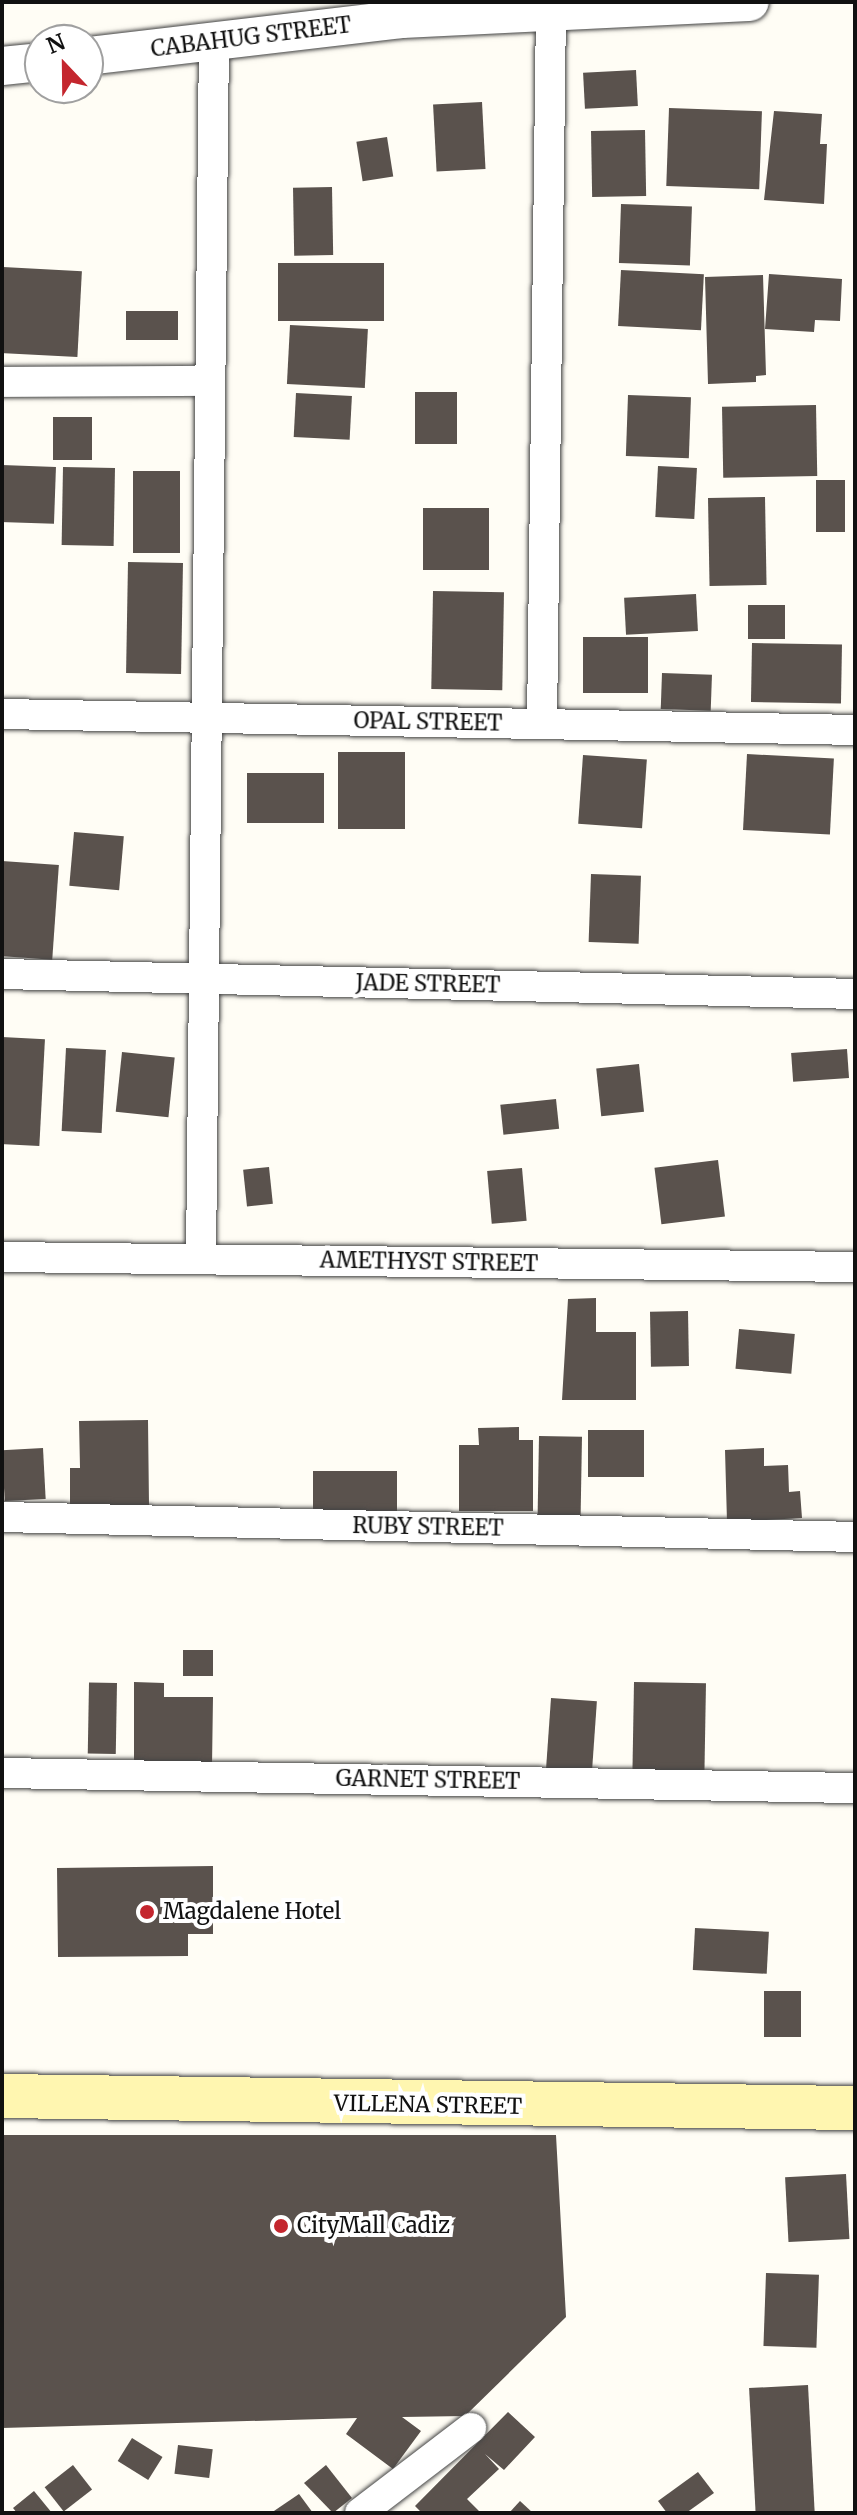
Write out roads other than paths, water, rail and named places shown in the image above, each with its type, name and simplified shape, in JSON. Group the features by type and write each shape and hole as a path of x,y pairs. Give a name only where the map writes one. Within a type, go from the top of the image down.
{"main road":[{"name":"VILLENA STREET","path":"2,2096 855,2108"}],"street":[{"name":"CABAHUG STREET","path":"104,54 214,42 401,11 551,12 750,2"},
{"path":"542,724 551,12"},
{"path":"201,1259 214,42"},
{"path":"2,66 24,64"},
{"path":"2,382 210,381"},
{"name":"OPAL STREET","path":"2,714 855,730"},
{"name":"JADE STREET","path":"2,974 855,994"},
{"name":"AMETHYST STREET","path":"2,1257 855,1267"},
{"name":"RUBY STREET","path":"2,1517 855,1537"},
{"name":"GARNET STREET","path":"2,1773 855,1788"},
{"path":"360,2513 471,2428"}],"place":[{"name":"Magdalene Hotel","path":"147,1912"},
{"name":"CityMall Cadiz","path":"281,2226"}]}
